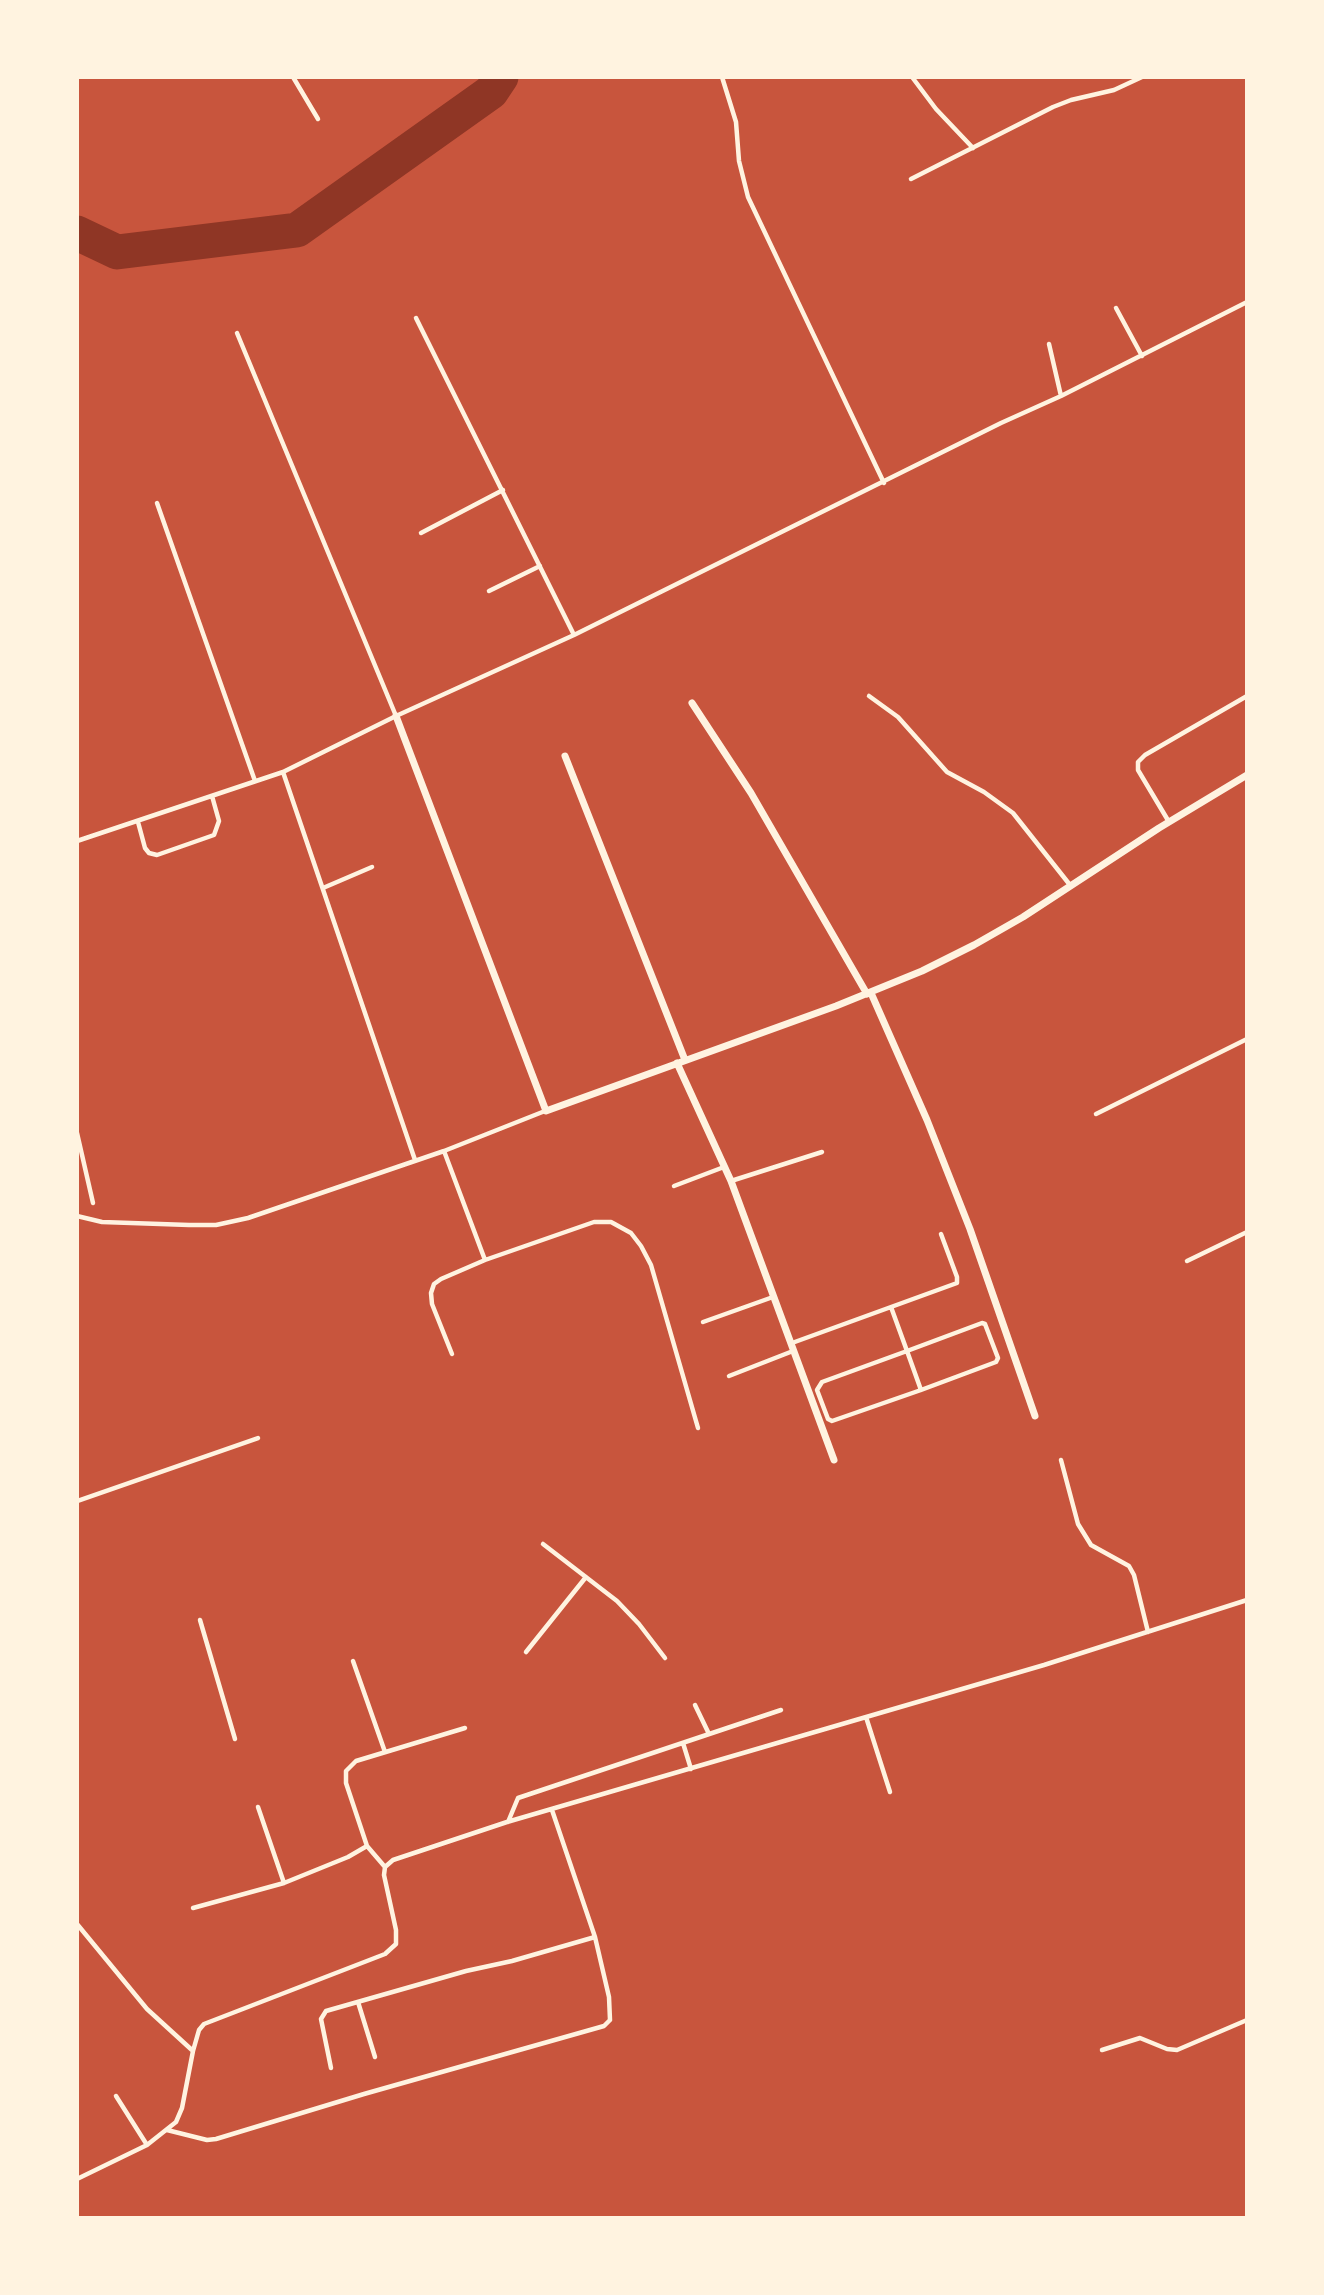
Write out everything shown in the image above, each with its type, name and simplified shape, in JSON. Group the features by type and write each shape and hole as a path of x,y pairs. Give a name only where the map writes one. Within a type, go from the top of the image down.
{"street":[{"path":"692,703 751,793 869,993 928,1119 970,1229 1035,1416"},
{"path":"396,716 546,1111 869,993 922,971 974,945 1247,775"},
{"path":"565,756 681,1062 731,1181 834,1460"}],"lane":[{"path":"293,77 318,118"},
{"path":"722,77 736,122 739,162 748,197 884,483"},
{"path":"912,77 936,109 973,148"},
{"path":"911,179 1053,107 1070,100 1107,93 1142,77"},
{"path":"77,841 283,772 396,716 574,635 1247,302"},
{"path":"1116,308 1142,356"},
{"path":"416,318 574,635"},
{"path":"237,333 396,716"},
{"path":"1049,344 1061,396"},
{"path":"421,533 503,490"},
{"path":"157,503 255,781"},
{"path":"489,591 540,566"},
{"path":"869,696 898,717 947,772 984,792 1013,813 1070,886"},
{"path":"1169,822 1138,770 1138,762 1145,755 1247,696"},
{"path":"283,772 415,1160"},
{"path":"138,822 145,848 149,853 158,855 214,835 219,821 212,796"},
{"path":"323,888 372,867"},
{"path":"1096,1114 1247,1039"},
{"path":"77,1216 102,1222 216,1225 248,1218 444,1151 546,1111"},
{"path":"77,1133 93,1203"},
{"path":"444,1151 485,1260"},
{"path":"731,1181 822,1152"},
{"path":"674,1186 724,1167"},
{"path":"452,1354 432,1304 434,1284 485,1260 594,1222 611,1222 631,1233 650,1265 698,1428"},
{"path":"1187,1261 1247,1232"},
{"path":"729,1376 891,1307 957,1283 941,1234"},
{"path":"703,1322 774,1296"},
{"path":"891,1307 921,1390"},
{"path":"985,1324 998,1358 996,1363 921,1390 832,1422 828,1419 817,1390 822,1382 985,1324"},
{"path":"77,1501 258,1438"},
{"path":"1061,1460 1078,1524 1091,1545 1129,1566 1134,1575 1147,1632"},
{"path":"543,1544 617,1601 666,1658"},
{"path":"526,1653 586,1577"},
{"path":"77,2179 147,2145 176,2122 182,2108 199,2030 210,2021 386,1954 396,1944 396,1930 384,1875 385,1867 393,1860 507,1822 1044,1665 1247,1600"},
{"path":"200,1620 235,1739"},
{"path":"353,1661 385,1752"},
{"path":"695,1705 709,1734"},
{"path":"507,1822 518,1798 781,1710"},
{"path":"866,1717 890,1792"},
{"path":"385,1867 367,1846 346,1783 346,1771 356,1761 465,1728"},
{"path":"683,1743 691,1769"},
{"path":"258,1807 284,1883"},
{"path":"167,2130 208,2140 216,2139 604,2026 610,2020 611,2011 595,1937 552,1810"},
{"path":"193,1908 284,1883 348,1857 367,1846"},
{"path":"77,1924 147,2009 193,2051"},
{"path":"331,2067 321,2019 326,2011 595,1937"},
{"path":"358,2002 375,2057"},
{"path":"1102,2050 1140,2038 1167,2049 1177,2050 1247,2020"},
{"path":"116,2096 147,2145"}],"waterway":[{"path":"77,233 117,252 297,230 491,92 501,77"}]}
